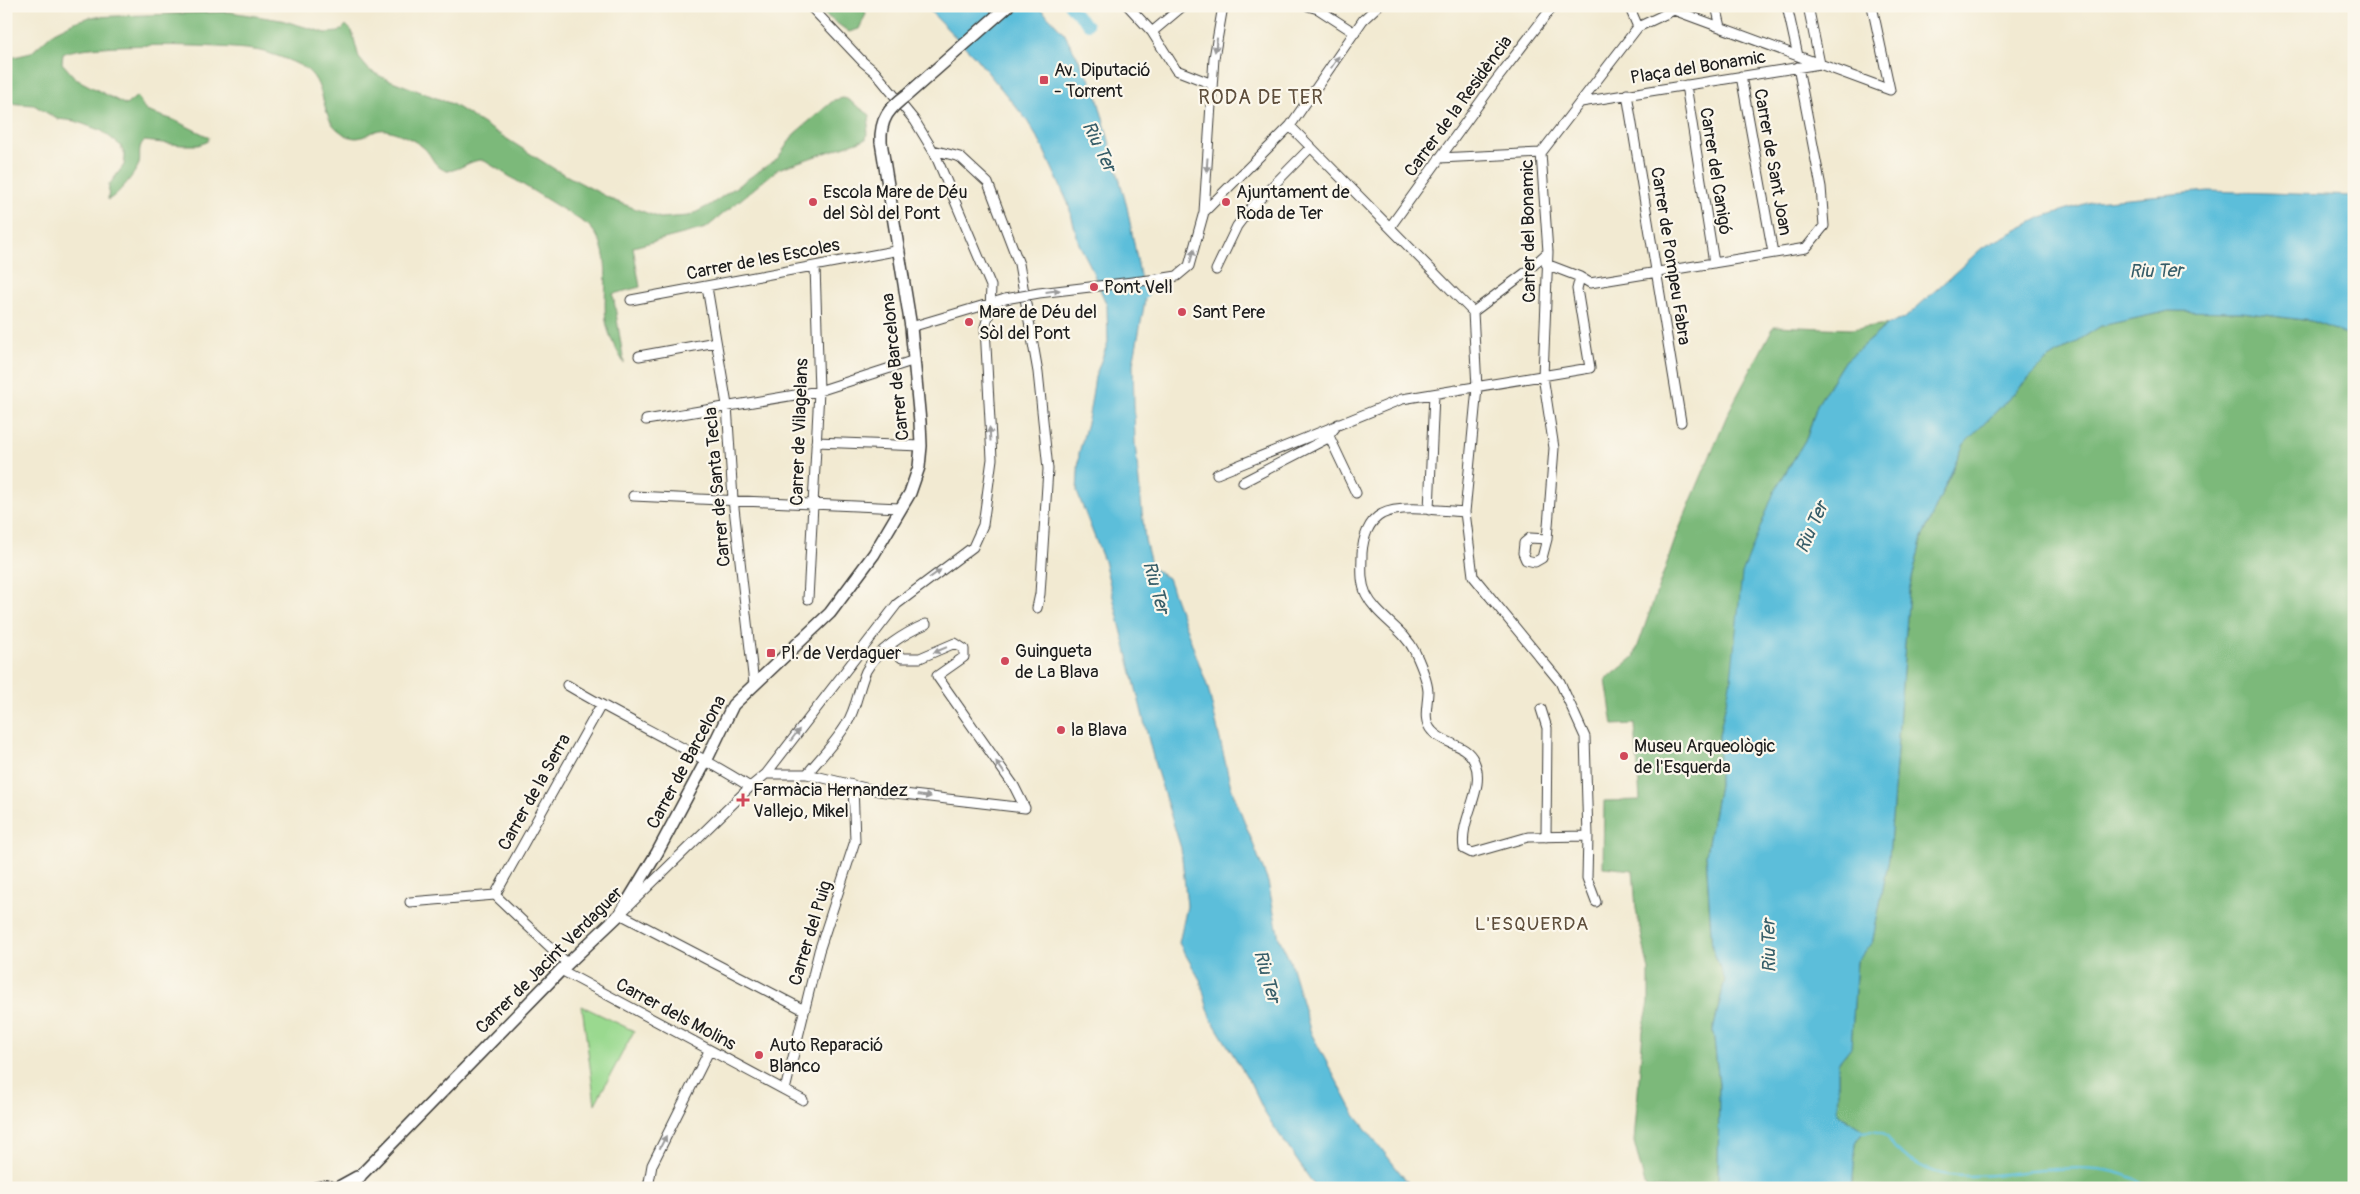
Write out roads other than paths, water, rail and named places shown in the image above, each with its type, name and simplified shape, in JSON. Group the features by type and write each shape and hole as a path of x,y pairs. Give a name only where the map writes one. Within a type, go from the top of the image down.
{"street":[{"path":"810,6 863,62 875,72 915,121 932,150 991,286 991,303"},
{"name":"Carrer de Barcelona","path":"620,914 657,853 707,759 733,705 830,613 874,554 910,493 919,467 921,446 915,360 900,250 880,130 888,109 907,95 1008,6"},
{"path":"1128,6 1152,32 1176,70 1212,84"},
{"path":"1152,32 1183,6"},
{"path":"911,327 1005,299 1178,276 1189,266 1204,212 1214,58 1223,6"},
{"path":"1308,6 1318,9 1355,33"},
{"path":"1204,212 1290,126 1363,20 1378,6"},
{"name":"Carrer de la Residència","path":"1390,227 1439,158 1553,6"},
{"path":"1629,6 1638,28"},
{"path":"1663,6 1890,90 1872,6"},
{"path":"1716,6 1720,27"},
{"path":"1787,6 1798,56"},
{"path":"1808,6 1820,64"},
{"name":"Carrer del Bonamic","path":"1547,539 1554,448 1543,376 1546,264 1548,252 1541,153 1638,28 1674,10"},
{"name":"Plaça del Bonamic","path":"1581,102 1820,64"},
{"path":"1546,264 1580,277 1590,284 1806,248 1824,226 1821,186 1798,67"},
{"name":"Carrer de Sant Joan","path":"1741,76 1773,253"},
{"name":"Carrer del Canigó","path":"1686,85 1714,263"},
{"name":"Carrer de Pompeu Fabra","path":"1627,94 1658,272 1681,422"},
{"path":"1290,126 1473,312 1477,388 1465,512 1473,576 1560,682 1585,737 1588,836 1587,878 1596,902"},
{"path":"1216,270 1237,226 1250,209 1311,147"},
{"path":"932,150 960,157 988,183 1019,264 1038,372 1048,469 1037,608"},
{"path":"1439,158 1541,153"},
{"name":"Carrer de les Escoles","path":"631,300 900,250"},
{"path":"1473,312 1525,273 1548,252"},
{"name":"Carrer de Vilagelans","path":"808,599 819,391 815,266"},
{"path":"1217,474 1338,423 1402,399 1590,368 1577,289 1580,277"},
{"name":"Carrer de Santa Tecla","path":"707,287 727,405 733,500 754,684"},
{"name":"Carrer de Jacint Verdaguer","path":"361,1175 564,967 750,787 766,774 897,604 973,547 983,525 992,459 985,327 991,303"},
{"path":"639,356 716,342"},
{"path":"646,420 819,391 915,360"},
{"path":"1429,510 1434,394"},
{"path":"1243,482 1326,439 1338,423"},
{"path":"1329,436 1356,493"},
{"path":"816,442 921,446"},
{"path":"633,496 900,508"},
{"path":"1465,512 1429,510 1397,511 1382,514 1370,526 1363,540 1362,579 1366,594 1378,612 1413,649 1421,665 1428,690 1426,708 1430,730 1439,738 1466,750 1474,760 1478,783 1463,829 1464,849 1472,853 1528,837 1588,836"},
{"path":"808,774 846,726 856,704 867,670 888,646 907,632 926,624"},
{"path":"766,774 808,774 878,791 1025,808 1014,786 936,676 964,657 964,649 955,644 920,658 902,658 888,646"},
{"path":"567,685 601,705 707,759 750,787"},
{"name":"Carrer de la Serra","path":"495,895 601,705"},
{"path":"1541,710 1547,728 1546,837"},
{"name":"Carrer del Puig","path":"785,1090 819,952 855,840 853,785"},
{"path":"410,902 495,895 564,967"},
{"path":"620,914 804,1010"},
{"name":"Carrer dels Molins","path":"564,967 709,1051 803,1100"},
{"path":"648,1188 652,1166 709,1051"},
{"path":"316,1188 326,1186 335,1188 351,1182 361,1175"},
{"path":"352,1188 361,1175"}],"water":[{"name":"Riu Ter","path":"925,6 1038,6 1064,33 1095,89 1127,207 1145,301 1133,364 1135,443 1145,540 1152,568 1168,578 1208,688 1231,787 1268,882 1279,938 1290,961 1311,1033 1355,1115 1412,1188 1316,1188 1266,1115 1250,1082 1210,1017 1200,980 1179,943 1187,906 1181,848 1155,765 1104,561 1077,492 1079,453 1089,415 1095,377 1108,342 1107,306 1079,244 1068,203 1041,144 1026,119 975,57"},
{"name":"Riu Ter","path":"2209,191 2354,196 2354,337 2311,321 2242,312 2169,311 2101,326 2046,361 1964,444 1922,538 1909,590 1889,858 1872,944 1857,961 1851,1047 1838,1063 1838,1114 1863,1130 1856,1143 1852,1188 1718,1188 1719,1083 1713,1031 1725,980 1712,948 1706,854 1719,785 1719,735 1731,679 1742,574 1774,492 1807,437 1817,405 1843,363 1888,324 1904,319 1982,248 2042,217 2094,201"}],"waterway":[{"path":"1069,6 1088,25"},
{"path":"1134,303 1147,289"},
{"path":"1860,1132 1874,1131 1883,1134 1895,1148 1920,1166 1942,1174 1973,1176 2079,1168 2105,1170 2129,1176 2150,1188"}],"place":[{"name":"Av. Diputació - Torrent","path":"1044,80"},
{"name":"Escola Mare de Déu del Sòl del Pont","path":"813,202"},
{"name":"Ajuntament de Roda de Ter","path":"1226,202"},
{"name":"Pont Vell","path":"1094,287"},
{"name":"Sant Pere","path":"1182,312"},
{"name":"Mare de Déu del Sòl del Pont","path":"969,322"},
{"name":"Pl. de Verdaguer","path":"771,653"},
{"name":"Guingueta de La Blava","path":"1005,661"},
{"name":"la Blava","path":"1061,730"},
{"name":"Museu Arqueològic de l'Esquerda","path":"1624,756"},
{"name":"Farmàcia Hernandez Vallejo, Mikel","path":"743,800"},
{"name":"Auto Reparació Blanco","path":"759,1055"}],"district":[{"name":"RODA DE TER","path":"1261,97"},
{"name":"L'ESQUERDA","path":"1532,923"}]}
